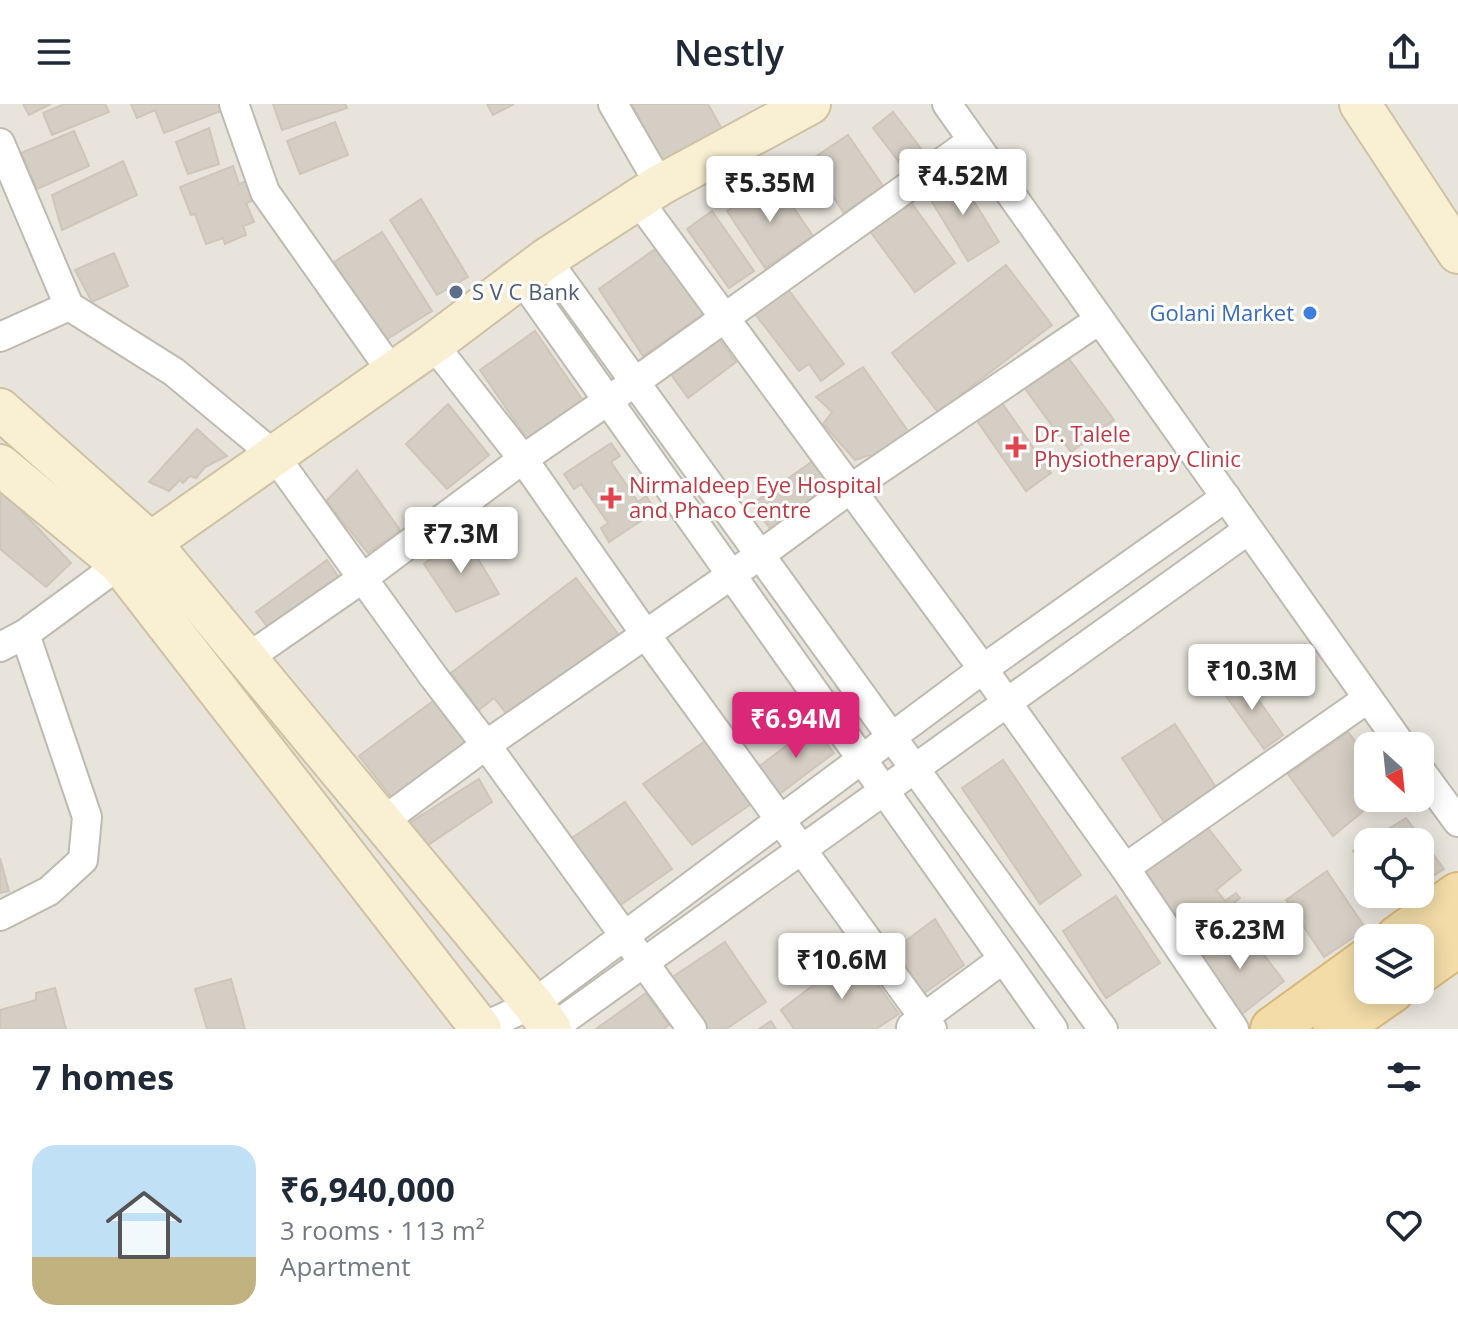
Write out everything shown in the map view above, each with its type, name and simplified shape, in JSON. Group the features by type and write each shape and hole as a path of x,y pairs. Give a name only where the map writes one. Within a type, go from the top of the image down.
{"main road":[{"path":"135,553 433,344 534,268 649,192 810,104"},
{"path":"1360,104 1458,253"},
{"path":"0,409 135,553 246,659 546,1023"},
{"path":"0,465 135,553 480,1029"},
{"path":"1418,924 1458,895"},
{"path":"1434,961 1458,944"},
{"path":"1273,1029 1354,970"},
{"path":"1336,1029 1372,1004"}],"street":[{"path":"234,104 265,192 392,372"},
{"path":"613,104 649,192 726,318 983,669 1125,868 1234,1029"},
{"path":"947,104 1392,732"},
{"path":"246,659 972,141"},
{"path":"0,143 69,306 174,372 274,455 692,1029"},
{"path":"534,268 635,382 1103,1029"},
{"path":"534,268 609,401 1053,1029"},
{"path":"0,337 69,306"},
{"path":"382,822 486,745 732,575 850,489 1099,320"},
{"path":"433,344 523,459 802,849 922,1025 1003,959"},
{"path":"546,1023 625,936 983,669 1226,497"},
{"path":"480,1029 546,1023 644,962 1248,530"},
{"path":"0,647 25,634 135,553"},
{"path":"0,916 49,891 83,860 87,817 25,634"},
{"path":"1125,868 1367,699"},
{"path":"1434,789 1458,822"}],"shaded area":[{"path":"0,104 1458,104 1458,1029 0,1029"}],"building":[{"path":"23,104 51,104 29,115"},
{"path":"64,104 105,104 109,112 52,135 43,113"},
{"path":"131,104 218,104 221,111 164,133 155,110 137,118"},
{"path":"273,104 345,104 347,108 282,130"},
{"path":"487,104 514,104 493,115"},
{"path":"631,104 708,104 728,140 669,173"},
{"path":"893,112 926,155 906,171 873,128"},
{"path":"335,122 348,155 300,174 287,141"},
{"path":"209,128 219,164 188,174 176,142"},
{"path":"74,131 89,166 37,189 21,153"},
{"path":"848,135 883,186 844,213 809,161"},
{"path":"123,161 137,195 62,230 52,195"},
{"path":"233,166 239,184 249,180 257,199 246,203 254,222 243,226 246,235 225,244 223,238 206,244 195,214 191,215 180,187"},
{"path":"957,174 999,242 968,261 926,192"},
{"path":"774,179 813,236 765,268 727,211"},
{"path":"421,199 468,277 437,295 390,220"},
{"path":"910,201 955,263 915,292 869,230"},
{"path":"712,211 754,271 729,288 687,229"},
{"path":"382,232 432,311 384,341 334,262"},
{"path":"658,247 706,312 643,356 599,289"},
{"path":"114,253 128,286 92,302 75,270"},
{"path":"1006,265 1052,325 938,412 892,353"},
{"path":"785,285 844,364 821,381 809,364 799,371 752,310"},
{"path":"535,331 584,402 528,440 480,370"},
{"path":"716,334 736,362 688,398 668,370"},
{"path":"1067,356 1114,420 1071,452 1024,387"},
{"path":"863,367 910,434 875,458 869,455 855,460 823,424 832,412 816,397"},
{"path":"1002,403 1051,473 1026,491 977,421"},
{"path":"448,404 489,455 447,489 406,444"},
{"path":"197,429 227,456 205,467 196,478 190,476 183,483 180,480 169,491 149,482"},
{"path":"611,443 620,456 611,462 638,502 646,496 656,511 609,542 601,528 608,523 581,484 574,489 564,474"},
{"path":"813,461 832,488 772,531 752,504"},
{"path":"357,470 400,530 368,553 326,501"},
{"path":"0,488 71,563 46,587 0,549"},
{"path":"462,532 499,594 456,612 424,564"},
{"path":"327,560 340,579 270,630 256,612"},
{"path":"576,578 622,639 512,721 494,698 479,710 451,673"},
{"path":"1241,675 1283,735 1264,749 1221,689"},
{"path":"440,696 471,743 392,798 359,756"},
{"path":"1175,724 1217,789 1164,822 1122,758"},
{"path":"813,726 834,753 778,795 757,768"},
{"path":"1348,732 1354,740 1354,812 1362,812 1333,836 1288,774"},
{"path":"707,740 751,804 692,845 643,784"},
{"path":"1003,760 1081,875 1040,904 962,788"},
{"path":"479,779 492,802 425,847 409,823"},
{"path":"625,802 672,869 616,908 569,840"},
{"path":"1406,818 1413,828 1390,828"},
{"path":"1204,823 1241,870 1216,890 1225,901 1236,893 1240,898 1192,936 1142,872"},
{"path":"1434,856 1444,869 1434,875"},
{"path":"0,858 9,891 0,893"},
{"path":"1327,871 1363,924 1354,924 1354,937 1324,957 1286,900"},
{"path":"1116,896 1160,963 1106,998 1063,931"},
{"path":"935,919 964,965 923,994 891,952"},
{"path":"1240,924 1284,981 1237,1018 1197,958"},
{"path":"725,942 766,1002 726,1029 706,1029 671,978"},
{"path":"855,953 899,1014 876,1029 794,1029 781,1010"},
{"path":"231,979 245,1029 207,1029 195,989"},
{"path":"55,988 66,1029 0,1029 0,1010 36,1000 36,993"},
{"path":"646,993 669,1025 663,1029 596,1029"},
{"path":"771,1021 776,1029 759,1029"}],"place":[{"name":"S V C Bank","path":"456,292"},
{"name":"Golani Market","path":"1310,313"},
{"name":"Dr. Talele Physiotherapy Clinic","path":"1016,447"},
{"name":"Nirmaldeep Eye Hospital and Phaco Centre","path":"611,498"}]}
